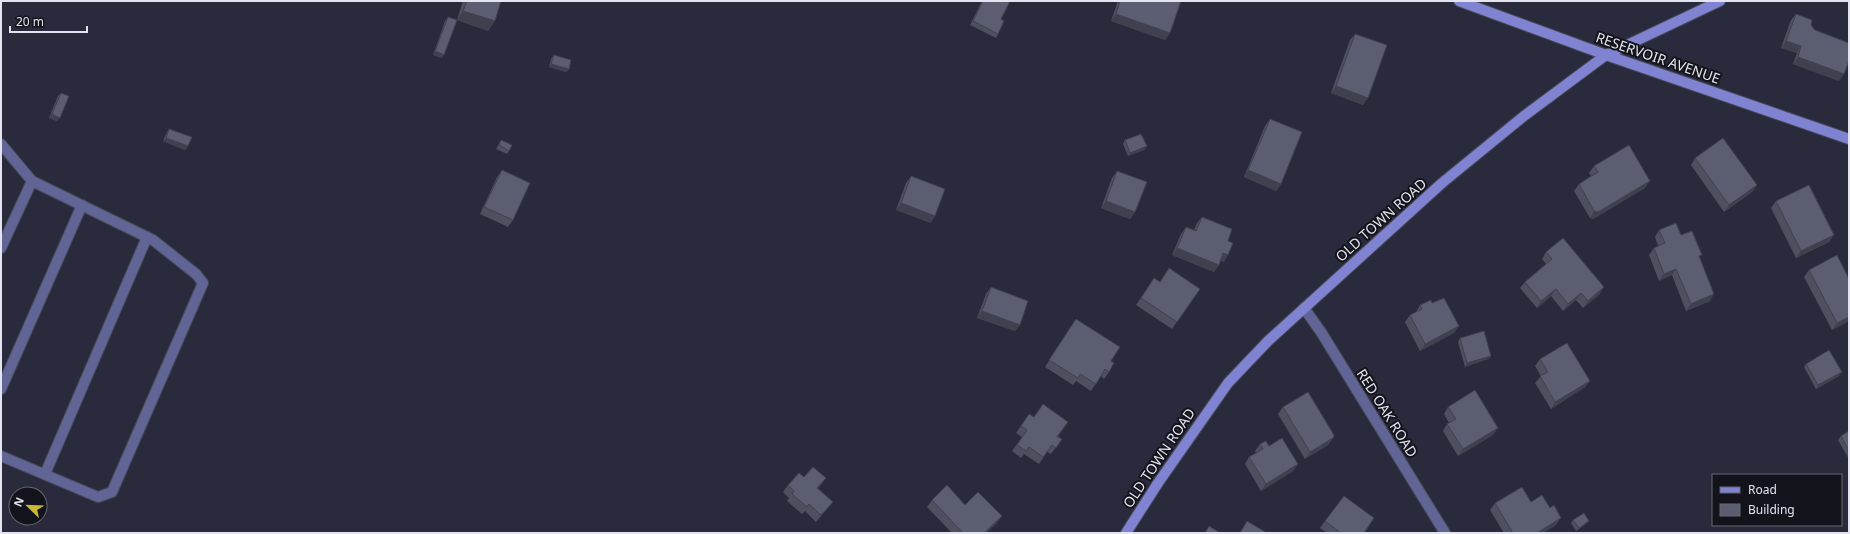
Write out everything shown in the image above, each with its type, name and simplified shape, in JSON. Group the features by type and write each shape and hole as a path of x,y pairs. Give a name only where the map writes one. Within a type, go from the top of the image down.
{"main road":[{"name":"RESERVOIR AVENUE","path":"1459,1 1606,55 1849,139"},
{"name":"OLD TOWN ROAD","path":"1126,533 1158,483 1228,383 1268,341 1442,183 1524,116 1606,55 1720,1"}],"street":[{"path":"1,144 32,181 146,237 196,274 203,283 112,492 98,497 1,456"},
{"path":"1,248 32,181"},
{"path":"1,389 82,206"},
{"path":"45,474 146,237"},
{"name":"RED OAK ROAD","path":"1304,308 1445,533"}],"building":[{"path":"467,1 501,1 495,21 463,11"},
{"path":"983,1 1010,1 1001,19 1004,21 998,34 973,21"},
{"path":"1120,1 1181,1 1170,33 1116,14"},
{"path":"1796,14 1812,20 1811,25 1815,30 1849,43 1849,61 1844,74 1798,57 1801,46 1786,41"},
{"path":"448,17 457,20 444,55 435,51"},
{"path":"1355,34 1387,45 1368,98 1336,86"},
{"path":"554,55 571,60 569,69 551,64"},
{"path":"61,93 69,96 60,118 52,114"},
{"path":"1270,119 1302,132 1281,184 1248,170"},
{"path":"169,129 192,137 188,146 166,138"},
{"path":"1141,134 1147,146 1130,153 1125,140"},
{"path":"1723,138 1757,185 1729,205 1695,158"},
{"path":"501,140 512,145 509,151 499,145"},
{"path":"1629,145 1650,181 1598,212 1594,211 1579,184 1598,172 1594,166"},
{"path":"502,170 530,183 513,220 484,207"},
{"path":"1117,171 1147,182 1135,212 1106,201"},
{"path":"911,176 945,189 935,216 901,203"},
{"path":"1809,185 1834,235 1801,251 1776,201"},
{"path":"1202,217 1232,229 1228,241 1233,243 1228,255 1223,253 1219,265 1177,248 1186,227 1196,231"},
{"path":"1676,223 1681,235 1692,231 1702,255 1699,256 1714,294 1691,304 1676,269 1664,274 1654,248 1665,243 1659,230"},
{"path":"1563,238 1604,287 1588,301 1581,293 1568,304 1556,289 1541,301 1525,282 1552,259 1546,252"},
{"path":"1837,255 1849,279 1849,317 1837,323 1809,270"},
{"path":"1169,268 1200,289 1177,322 1141,298 1154,278 1160,282"},
{"path":"991,287 1028,301 1020,325 982,311"},
{"path":"1444,298 1459,326 1425,344 1410,315 1422,309 1420,305 1431,300 1432,303"},
{"path":"1076,319 1120,347 1111,361 1114,363 1109,372 1105,369 1096,384 1080,374 1078,378 1049,360"},
{"path":"1484,331 1491,356 1467,363 1460,338"},
{"path":"1567,343 1590,381 1555,402 1540,376 1548,372 1540,359"},
{"path":"1829,350 1842,372 1818,385 1806,364"},
{"path":"1475,390 1498,428 1463,449 1447,424 1456,419 1448,407"},
{"path":"1308,392 1334,435 1333,438 1310,452 1283,407"},
{"path":"1043,404 1068,422 1057,437 1062,439 1056,448 1052,445 1043,457 1029,447 1026,451 1017,445 1027,430 1021,426 1029,414 1034,417"},
{"path":"1849,431 1849,451 1841,436"},
{"path":"1282,438 1298,464 1266,484 1249,457 1263,449 1260,444 1266,441 1269,446"},
{"path":"813,467 826,478 817,488 833,502 821,515 809,504 807,507 792,494 794,491 788,485 799,473 804,477"},
{"path":"947,485 965,505 978,492 1002,516 984,533 963,533 932,500"},
{"path":"1522,487 1531,502 1542,495 1550,508 1554,505 1561,518 1537,533 1513,533 1495,503"},
{"path":"1344,496 1374,518 1364,533 1341,533 1325,521"},
{"path":"1584,513 1589,521 1579,528 1573,520"},
{"path":"1247,521 1267,533 1240,533"},
{"path":"1209,526 1220,533 1205,533"}]}
